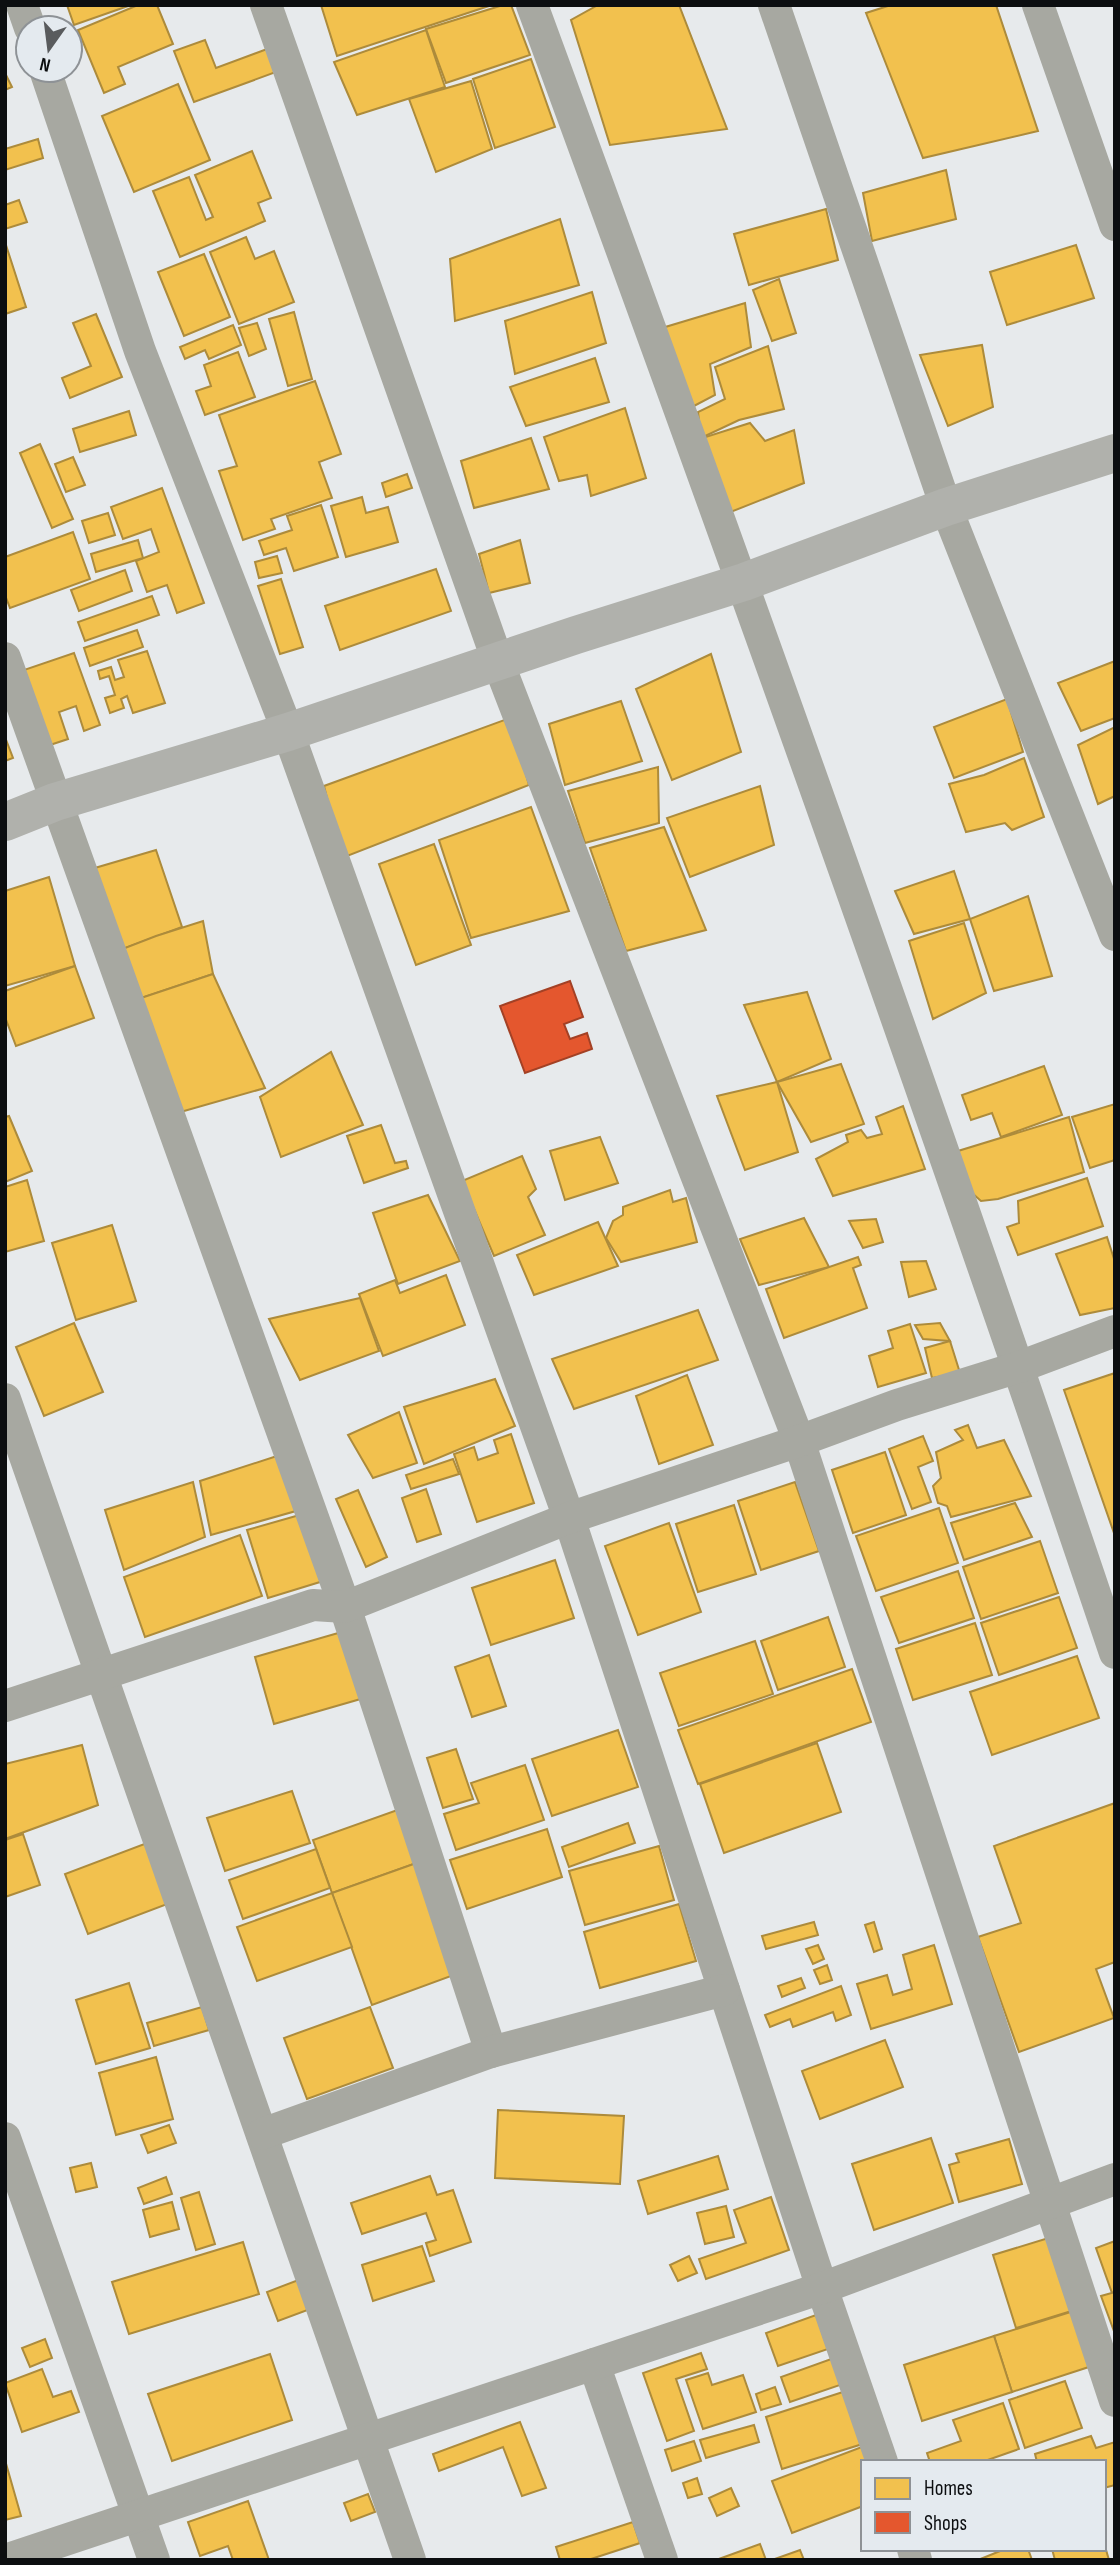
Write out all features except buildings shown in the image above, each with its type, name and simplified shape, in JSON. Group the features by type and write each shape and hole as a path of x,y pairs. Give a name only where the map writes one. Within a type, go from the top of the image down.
{"street":[{"path":"266,5 498,662 799,1441 1115,2401"},
{"path":"532,5 744,582 1019,1367 1115,1653"},
{"path":"774,5 946,507 1115,935"},
{"path":"1038,5 1115,225"},
{"path":"50,84 141,351 288,732 569,1518 822,2288 881,2460"},
{"path":"5,822 55,802 288,732 576,635 744,582 946,507 1115,453"},
{"path":"5,658 345,1607 491,2052"},
{"path":"5,1706 313,1605 345,1607 569,1518 799,1441 897,1405 1019,1367 1115,1331"},
{"path":"5,1399 410,2560"},
{"path":"262,2134 491,2052 724,1990"},
{"path":"5,2138 154,2560"},
{"path":"5,2560 822,2288 1115,2179"},
{"path":"594,2364 662,2560"}]}
